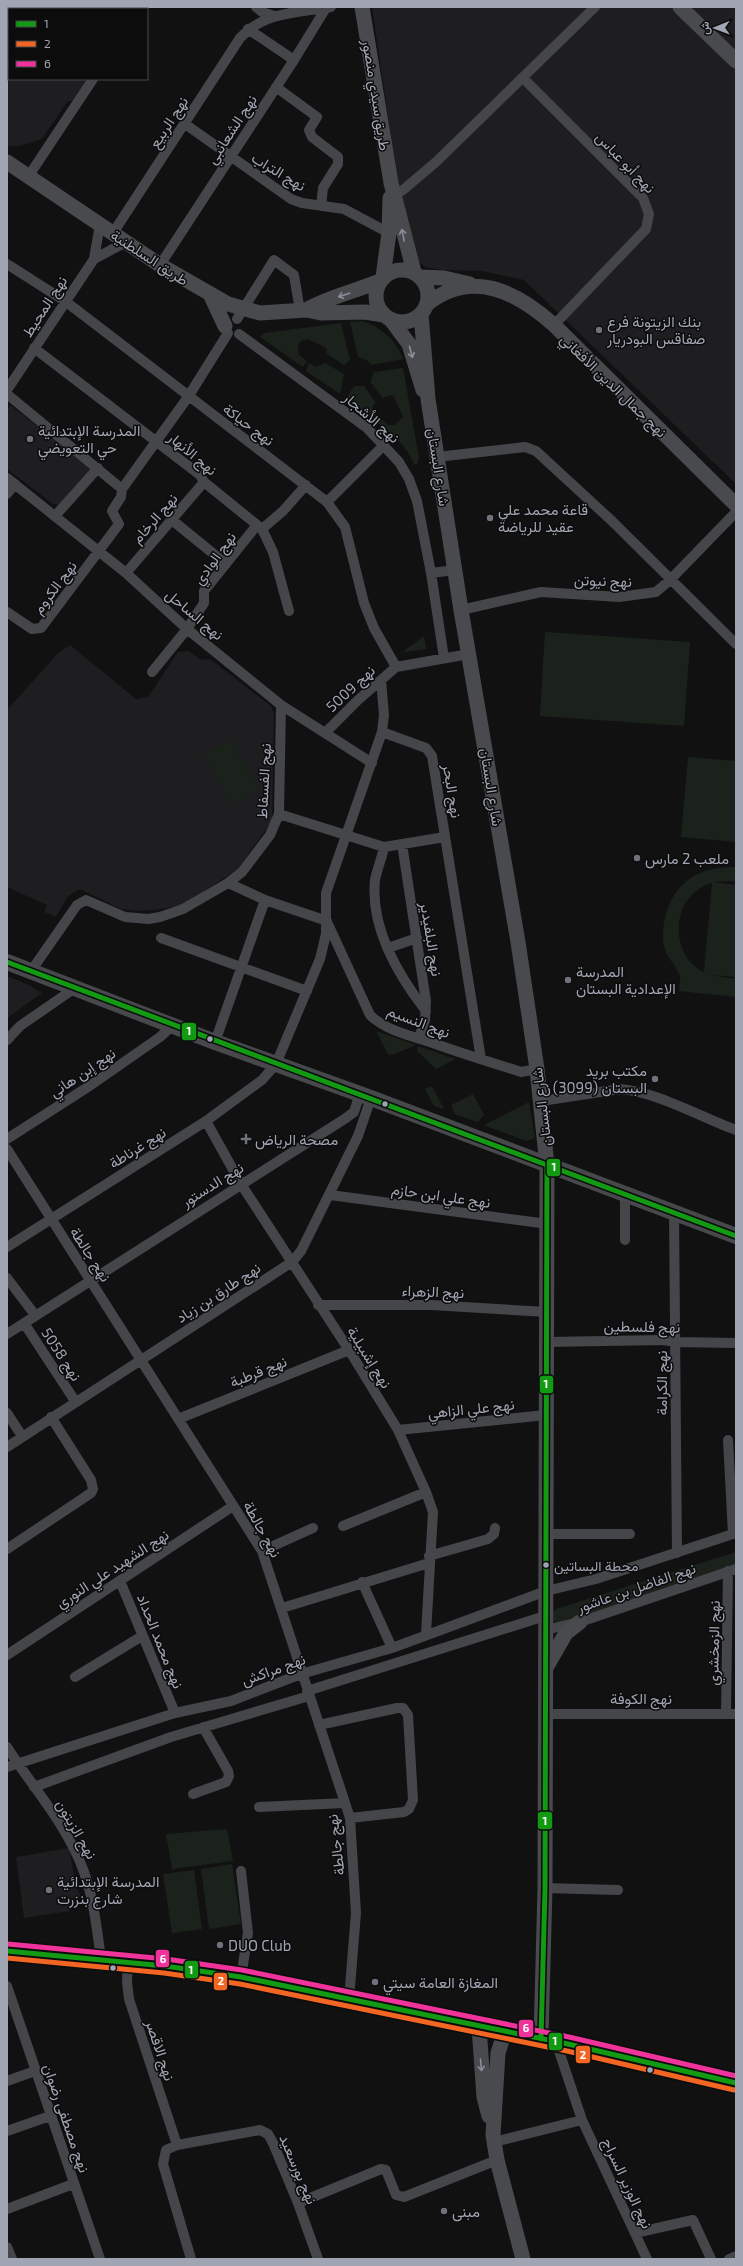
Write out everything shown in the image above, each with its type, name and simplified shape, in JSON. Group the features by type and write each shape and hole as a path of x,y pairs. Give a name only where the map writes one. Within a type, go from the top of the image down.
{"main road":[{"name":"طريق سيدي منصور","path":"362,7 392,192 405,242 417,275"},
{"path":"680,7 736,61"},
{"name":"طريق السلطنية","path":"7,162 160,265 211,296 235,324 260,313 303,310 321,313 365,312 388,317"},
{"name":"طريق سيدي منصور","path":"382,279 392,192"},
{"path":"398,270 417,275 427,290 424,309 407,322 388,317 376,302 377,288 382,279 398,270"},
{"name":"نهج جمال الدين الأفغاني","path":"417,275 444,278 501,291 523,300 554,326 736,505"},
{"name":"طريق السلطنية","path":"303,310 319,302 352,293 382,279"},
{"name":"نهج جمال الدين الأفغاني","path":"424,309 446,292 456,288 479,287"},
{"path":"211,296 235,324"},
{"name":"شارع البستان","path":"424,309 428,400 537,1069 547,1166 545,1888 548,2040"},
{"name":"شارع البستان","path":"388,317 409,344 420,383 428,400"},
{"path":"7,962 214,1042 365,1096 547,1166 736,1236"},
{"path":"546,1669 562,1639 570,1629 580,1622"},
{"path":"7,1951 101,1959 241,1976 548,2040 736,2083"},
{"path":"479,2026 484,2097 493,2134 497,2160 523,2259"},
{"path":"493,2134 498,2053 505,2031"}],"street":[{"path":"256,7 262,12 274,16"},
{"path":"392,192 426,171 595,7"},
{"path":"294,60 248,29 274,16 328,8"},
{"name":"نهج الشعانبي","path":"160,265 328,8"},
{"name":"نهج الربيع","path":"113,233 240,38 248,29"},
{"name":"نهج أبو عباس","path":"523,78 643,198 649,214 646,229 554,326"},
{"path":"28,177 92,80"},
{"path":"276,87 317,116 309,130 312,137 338,157 338,164 324,188 321,206"},
{"name":"نهج التراب","path":"185,124 230,158 291,199 321,206 344,208 388,233"},
{"name":"نهج المحيط","path":"8,385 94,259 100,224"},
{"name":"نهج المحيط","path":"94,259 126,242"},
{"path":"7,394 122,488 188,397 274,260 294,274 303,310"},
{"name":"نهج حياكة","path":"9,268 65,301 188,397 327,502 346,527 364,603 374,628 396,667"},
{"name":"نهج الأشجار","path":"235,324 361,424 384,445 399,462 409,479 417,501 431,573 444,658"},
{"name":"نهج الأنهار","path":"34,348 200,475 204,482 259,527 273,552 289,611"},
{"path":"327,502 384,445"},
{"path":"437,457 525,447 533,449 612,520 670,580 736,644"},
{"path":"56,516 98,468"},
{"path":"7,494 11,481"},
{"name":"نهج الساحل","path":"11,481 126,573 186,629 281,705 326,732 372,763"},
{"name":"نهج الرخام","path":"126,573 204,482"},
{"name":"نهج الوادي","path":"152,672 186,629 204,603 204,591 226,564 259,527 283,511 306,485"},
{"name":"نهج الكروم","path":"7,612 32,629 41,628 119,524 112,511 121,497 122,488"},
{"name":"نهج نيوتن","path":"461,610 541,592 619,597 636,596 656,592 670,580 736,512"},
{"path":"172,520 226,564"},
{"path":"431,573 455,570"},
{"path":"396,667 469,654"},
{"name":"نهج 5009","path":"326,732 358,700 396,667"},
{"path":"228,883 265,900 326,921 326,893 382,732 384,715 381,680"},
{"name":"نهج الفسفاط","path":"30,971 77,905 86,900 126,917 148,919 172,914 183,909 228,883 242,872 261,848 276,825 279,814 281,705"},
{"name":"نهج البحر","path":"382,732 430,751 480,1059"},
{"path":"279,814 384,847 445,836"},
{"name":"نهج البلفيدير","path":"402,844 426,1011 418,1038"},
{"path":"384,847 375,879 375,911 388,948 409,988 426,1011"},
{"path":"214,1042 265,900"},
{"name":"نهج النسيم","path":"326,921 370,1015 381,1025 521,1072 537,1069"},
{"name":"نهج غرناطة","path":"7,1247 50,1218 206,1121 262,1080 276,1064 307,992 320,959 326,934 326,921"},
{"path":"161,938 241,966 307,992"},
{"path":"388,948 416,938"},
{"path":"320,959 326,953 331,952 343,958"},
{"path":"7,1040 20,1026 75,988"},
{"name":"نهج إبن هاني","path":"7,1140 91,1085 160,1037 172,1026"},
{"path":"541,1101 620,1089 630,1090 653,1096 736,1130"},
{"name":"نهج الدستور","path":"7,1334 354,1112 365,1096"},
{"name":"نهج طارق بن زياد","path":"7,1447 75,1401 142,1360 292,1262 301,1252 358,1136 365,1096"},
{"name":"نهج إشبيلية","path":"206,1121 241,1184 318,1305 349,1350 398,1430 426,1492 433,1512 429,1559 426,1634"},
{"name":"نهج جالطة","path":"7,1149 262,1551 282,1608 301,1674 350,1818 356,1913 350,1999"},
{"name":"نهج علي ابن حازم","path":"330,1195 548,1224"},
{"path":"625,1195 625,1240"},
{"name":"نهج الكرامة","path":"674,1212 677,1553"},
{"path":"7,1278 35,1315"},
{"name":"نهج الزهراء","path":"318,1305 431,1305 547,1312"},
{"name":"نهج 5058","path":"24,1323 75,1401"},
{"name":"نهج فلسطين","path":"547,1342 663,1340 676,1342 736,1343"},
{"name":"نهج قرطبة","path":"178,1420 349,1350"},
{"path":"7,1413 22,1436"},
{"name":"نهج علي الزاهي","path":"398,1430 546,1415"},
{"path":"7,1550 91,1493 93,1490 91,1480 51,1417"},
{"path":"728,1440 735,1534"},
{"path":"342,1526 426,1492"},
{"name":"نهج الشهيد علي النوري","path":"7,1656 233,1506"},
{"path":"262,1551 314,1528"},
{"path":"282,1608 488,1539 494,1534 495,1528"},
{"path":"545,1534 630,1534"},
{"name":"نهج مراكش","path":"7,1767 174,1713 231,1701 301,1674 392,1648 426,1634 546,1591 596,1579 735,1534"},
{"name":"نهج الفاضل بن عاشور","path":"34,1786 203,1727 308,1693 545,1623 580,1622 732,1570"},
{"name":"نهج الزمخشري","path":"731,1714 732,1570"},
{"name":"نهج محمد الحداد","path":"120,1581 174,1713"},
{"path":"362,1582 392,1648"},
{"path":"75,1677 142,1636"},
{"path":"318,1725 397,1708 404,1708 408,1715 413,1800 411,1806 404,1812 350,1818"},
{"name":"نهج الكوفة","path":"546,1714 731,1714"},
{"path":"193,1794 226,1782 229,1776 228,1771 203,1727"},
{"name":"نهج الزيتون","path":"7,1747 67,1836 84,1871 96,1915 101,1959"},
{"path":"259,1808 345,1803"},
{"path":"241,1871 248,1933 241,1976"},
{"path":"545,1888 618,1890"},
{"name":"نهج الاقصر","path":"128,1962 127,1982 129,1999 177,2146"},
{"name":"نهج مصطفى رضوان","path":"7,1986 73,2184 100,2259"},
{"name":"نهج الوزير السراج","path":"548,2040 582,2120 647,2259"},
{"path":"7,2081 35,2071"},
{"path":"7,2132 50,2116"},
{"path":"493,2134 582,2120"},
{"name":"نهج بورسعيد","path":"177,2146 260,2130 265,2131 273,2143 298,2203 318,2259"},
{"path":"177,2146 166,2150 163,2164 192,2259"},
{"path":"298,2203 381,2169 386,2170 396,2195 404,2197 497,2160"},
{"path":"7,2209 73,2184"},
{"path":"635,2233 694,2220 711,2259"},
{"path":"7,2247 12,2259"},
{"path":"729,2259 736,2256"}],"shaded area":[{"path":"7,7 120,7 8,8 8,80 86,80 72,101 67,102 42,139 20,146 7,146"},
{"path":"372,7 736,7 736,484 524,280 482,271 441,270 425,267 416,259 411,249 397,177"},
{"path":"362,321 369,323 387,335 397,346 403,359 371,365 368,361 358,357 350,322"},
{"path":"341,323 350,360 344,365 327,354 326,348 308,339 301,341 298,345 299,355 307,361 303,367 260,337 265,333"},
{"path":"309,363 316,367 325,363 344,374 340,394 306,371"},
{"path":"403,368 419,458 417,464 414,464 403,445 394,436 346,399 354,386 364,386 376,403 373,405 373,412 388,425 394,425 403,417 394,397 391,395 383,398 370,382 374,372"},
{"name":"المدرسة الإبتدائية حي التعويضي","path":"10,405 92,468 61,505 53,504 7,469 7,410"},
{"path":"545,632 690,642 684,726 540,716"},
{"path":"424,636 426,649 403,652 404,651"},
{"path":"70,645 136,699 148,697 178,652 189,651 201,660 210,659 271,706 274,714 272,821 238,869 183,905 155,910 137,911 121,909 80,889 68,896 56,917 44,912 47,905 7,887 7,710 57,654"},
{"path":"232,739 259,790 232,805 204,753"},
{"path":"688,757 736,761 736,842 681,837"},
{"path":"723,867 736,867 736,881 713,882 736,885 736,977 710,975 736,979 736,997 679,991 680,976 664,946 663,928 667,910 676,893 688,880 702,872","holes":["712,883 704,972 691,963 684,951 679,938 679,924 682,911 689,899 699,889"]},
{"path":"7,976 29,985 42,993 7,1018"},
{"path":"376,1031 416,1045 392,1055 388,1054"},
{"path":"418,1046 455,1059 436,1069 417,1051"},
{"path":"432,1086 444,1109 434,1106 425,1089"},
{"path":"473,1094 484,1115 478,1122 455,1114 451,1105"},
{"path":"529,1102 535,1138 526,1141 484,1125"},
{"path":"736,1552 736,1564 559,1624 553,1620 552,1613 556,1609"},
{"path":"227,1829 233,1861 172,1869 166,1834"},
{"name":"المدرسة الإبتدائية شارع بنزرت","path":"69,1848 75,1882 81,1898 75,1900 76,1906 71,1907 70,1911 24,1918 16,1857"},
{"path":"232,1864 241,1924 209,1929 201,1869"},
{"path":"194,1870 202,1929 172,1933 163,1874"}],"transit line":[{"name":"1","path":"7,962 736,1236"},
{"name":"1","path":"541,2039 545,1888 547,1166"},
{"name":"6","path":"8,1944 166,1959 242,1970 569,2037 736,2076"},
{"name":"1","path":"7,1951 165,1966 241,1977 568,2044 736,2083"},
{"name":"2","path":"7,1958 164,1973 240,1984 567,2051 734,2090"}],"place":[{"name":"بنك الزيتونة فرع صفاقس البودريار","path":"599,330"},
{"name":"المدرسة الإبتدائية حي التعويضي","path":"30,439"},
{"name":"قاعة محمد علي عقيد للرياضة","path":"490,518"},
{"name":"ملعب 2 مارس","path":"637,858"},
{"name":"المدرسة الإعدادية البستان","path":"568,980"},
{"name":"مكتب بريد البستان (3099)","path":"655,1079"},
{"name":"مصحة الرياض","path":"246,1139"},
{"name":"محطة البساتين","path":"546,1565"},
{"name":"المدرسة الإبتدائية شارع بنزرت","path":"49,1890"},
{"name":"DUO Club","path":"220,1945"},
{"name":"المغازة العامة سيتي","path":"375,1982"},
{"name":"مبنى","path":"444,2211"}]}
